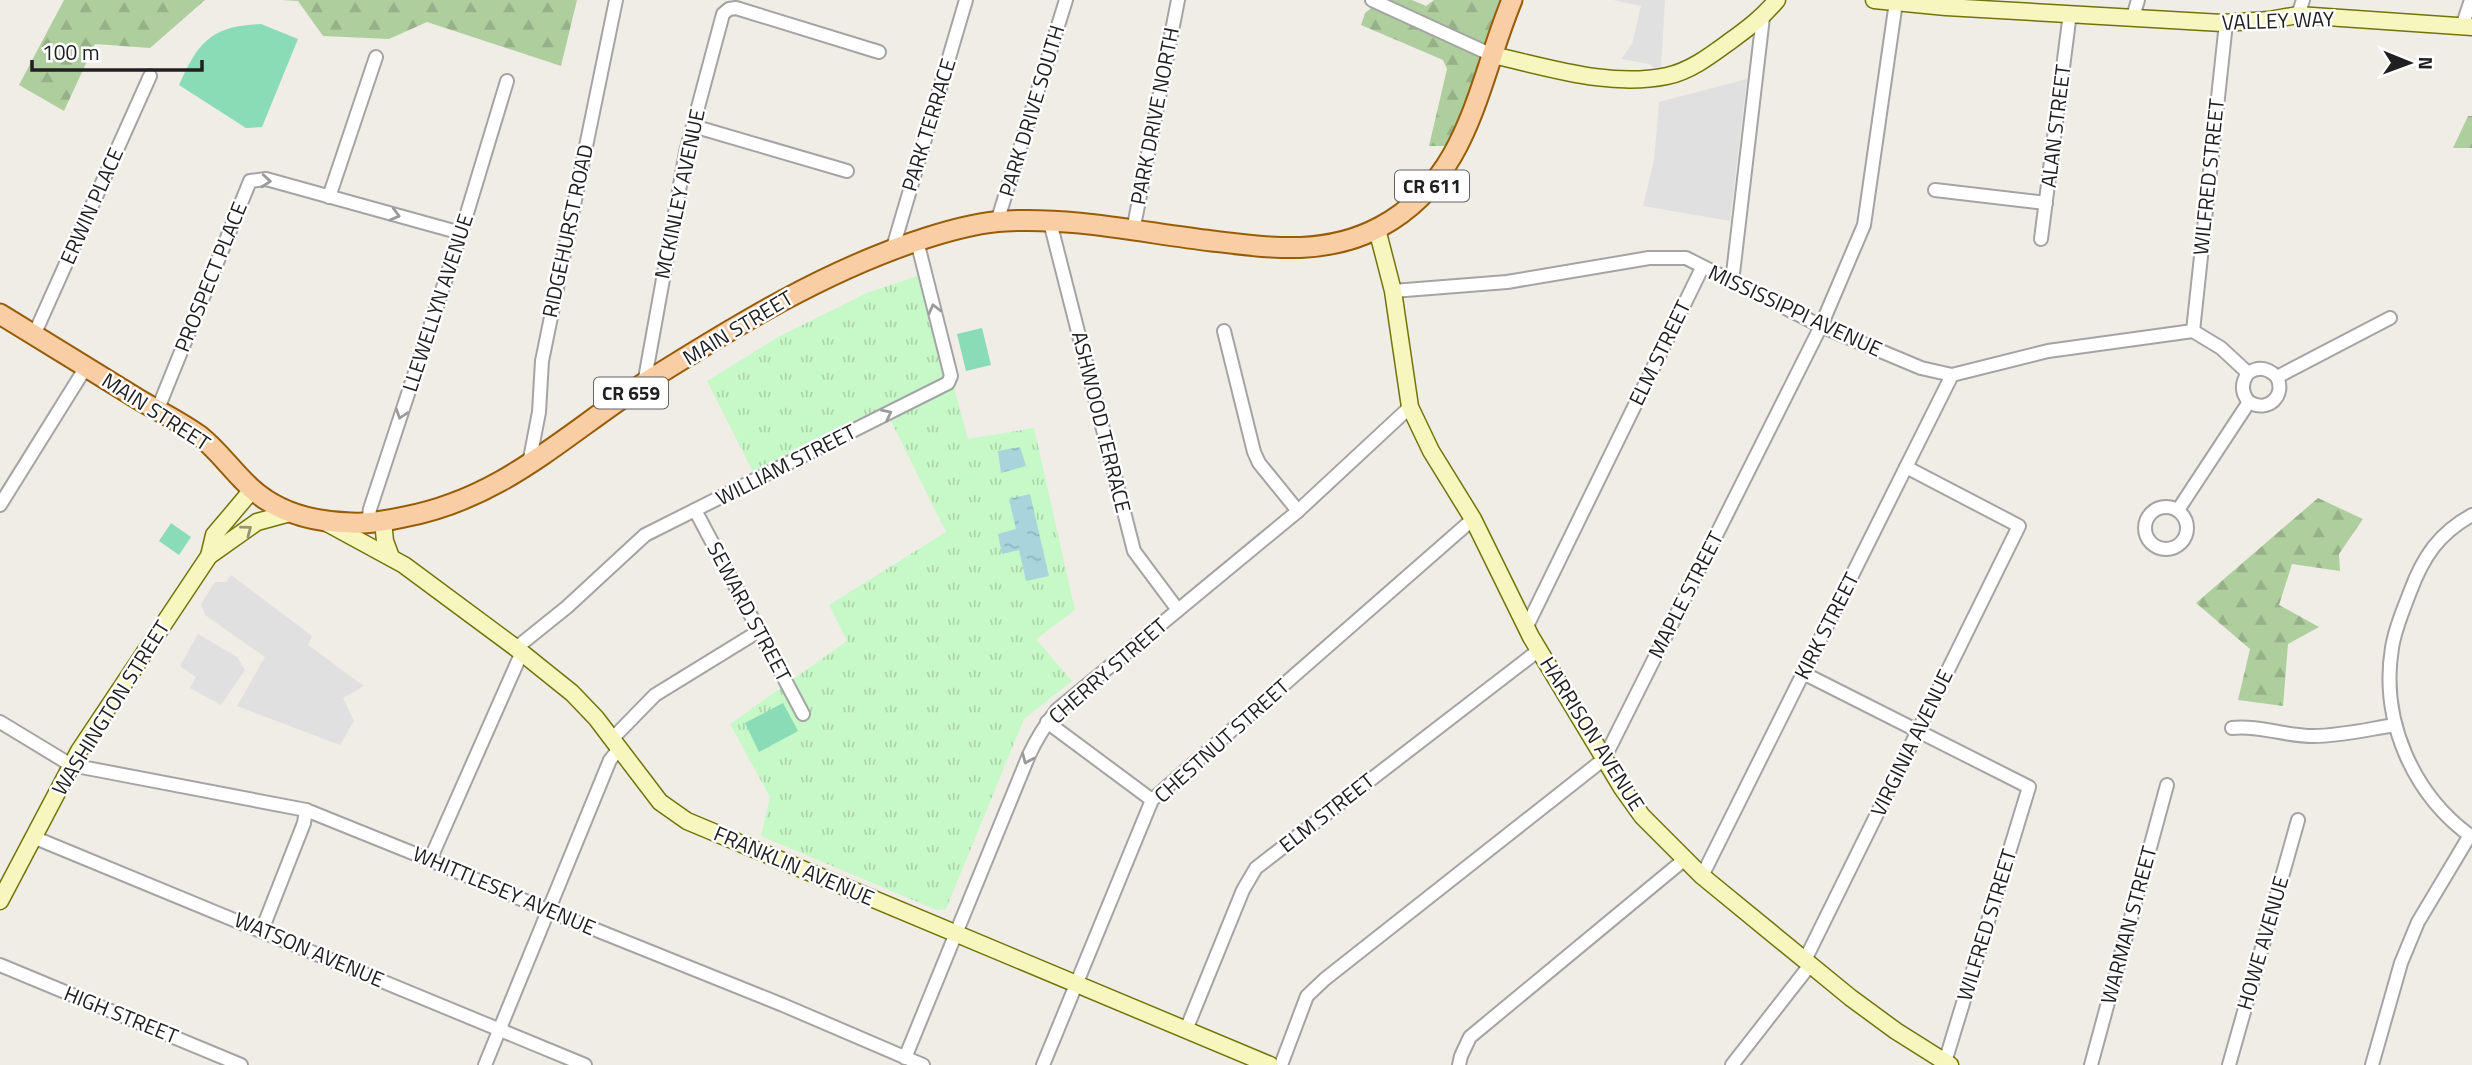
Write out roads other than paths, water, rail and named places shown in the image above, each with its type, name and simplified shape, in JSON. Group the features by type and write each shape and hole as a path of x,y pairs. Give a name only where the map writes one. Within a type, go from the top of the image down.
{"main road":[{"name":"CR 611","path":"1377,229 1406,211 1441,176 1455,155 1512,0"},
{"name":"MAIN STREET","path":"0,314 200,436 252,489 289,513 321,520 375,522 448,507 487,491 644,384 787,297 850,266 917,241 979,224 1050,222 1296,249 1341,243 1377,229"}],"street":[{"name":"RIDGEHURST ROAD","path":"529,464 539,412 542,360 616,0"},
{"name":"PARK TERRACE","path":"892,251 966,0"},
{"name":"PARK DRIVE SOUTH","path":"997,222 1066,0"},
{"name":"PARK DRIVE NORTH","path":"1133,231 1178,0"},
{"path":"1372,0 1492,55 1594,77 1668,75 1701,61 1763,17 1777,0"},
{"name":"VALLEY WAY","path":"1874,0 2226,23 2269,20 2301,8 2467,27"},
{"path":"2133,17 2138,0"},
{"path":"2467,27 2471,0"},
{"name":"MAPLE STREET","path":"1281,1065 1307,996 1316,987 1604,759 1821,326 1864,225 1896,2"},
{"name":"MCKINLEY AVENUE","path":"644,384 686,152 723,14 736,8 879,52"},
{"name":"ALAN STREET","path":"2041,239 2070,13"},
{"path":"1732,282 1763,17"},
{"name":"WILFRED STREET","path":"2193,331 2226,23"},
{"path":"376,57 329,197 461,233"},
{"name":"ERWIN PLACE","path":"34,335 150,76"},
{"name":"LLEWELLYN AVENUE","path":"375,522 370,509 461,233 506,81"},
{"path":"693,126 847,171"},
{"name":"PROSPECT PLACE","path":"157,411 250,181 266,179 329,197"},
{"path":"1935,190 2046,204"},
{"name":"ASHWOOD TERRACE","path":"1050,222 1134,551 1178,610"},
{"path":"1377,229 1393,291"},
{"name":"WILLIAM STREET","path":"430,860 519,650 645,535 948,383 951,376 917,241"},
{"name":"MISSISSIPPI AVENUE","path":"1393,291 1507,282 1658,257 1686,258 1821,326 1922,368 1952,375 2048,351 2193,331"},
{"name":"ELM STREET","path":"1526,628 1702,268"},
{"name":"HARRISON AVENUE","path":"1393,291 1410,407 1431,451 1473,519 1526,628 1604,759 1642,816 1702,876 1896,1031 1947,1064"},
{"path":"2277,377 2390,318"},
{"path":"1224,331 1254,452 1259,463 1298,511"},
{"path":"2193,331 2221,348 2248,373"},
{"path":"0,505 86,367"},
{"path":"2260,368 2273,372 2277,377 2280,388 2272,403 2260,406 2249,402 2243,391 2244,378 2248,373 2260,368"},
{"name":"KIRK STREET","path":"1702,876 1952,375"},
{"path":"2178,510 2249,402"},
{"name":"CHERRY STREET","path":"905,1058 1029,755 1047,722 1057,710 1298,511 1410,407"},
{"name":"VIRGINIA AVENUE","path":"1731,1065 1808,962 2019,526 1906,467"},
{"name":"WASHINGTON STREET","path":"1,897 71,765 209,556 214,535 252,489"},
{"name":"SEWARD STREET","path":"695,510 803,714"},
{"name":"WASHINGTON STREET","path":"209,556 257,522 289,513"},
{"path":"2372,1065 2401,963 2418,922 2471,836 2449,818 2423,786 2404,751 2395,725 2390,671 2396,631 2415,576 2427,554 2451,528 2472,515"},
{"name":"CHESTNUT STREET","path":"1043,1065 1152,800 1473,519"},
{"name":"FRANKLIN AVENUE","path":"321,520 391,557 519,650 572,693 596,718 660,802 687,821 1270,1065"},
{"path":"375,522 391,557"},
{"path":"485,1065 615,744 655,695 759,631"},
{"name":"ELM STREET","path":"1186,1030 1243,890 1256,868 1539,650"},
{"path":"1803,673 1918,731"},
{"path":"0,722 71,765"},
{"path":"1047,722 1152,800"},
{"path":"2232,728 2251,726 2280,733 2313,736 2395,725"},
{"name":"WILFRED STREET","path":"1918,731 2029,787 1947,1064"},
{"name":"WHITTLESEY AVENUE","path":"71,765 306,810 923,1065"},
{"name":"WARMAN STREET","path":"2091,1065 2167,786"},
{"path":"262,930 304,823 306,810"},
{"name":"HOWE AVENUE","path":"2229,1065 2298,820"},
{"name":"WATSON AVENUE","path":"33,837 585,1065"},
{"path":"1459,1065 1470,1037 1685,859"},
{"name":"HIGH STREET","path":"0,965 241,1065"}],"water":[{"path":"1020,447 1026,466 1001,473 998,451"},
{"path":"1030,494 1049,576 1026,581 1019,550 1002,554 998,534 1016,529 1009,499"}]}
